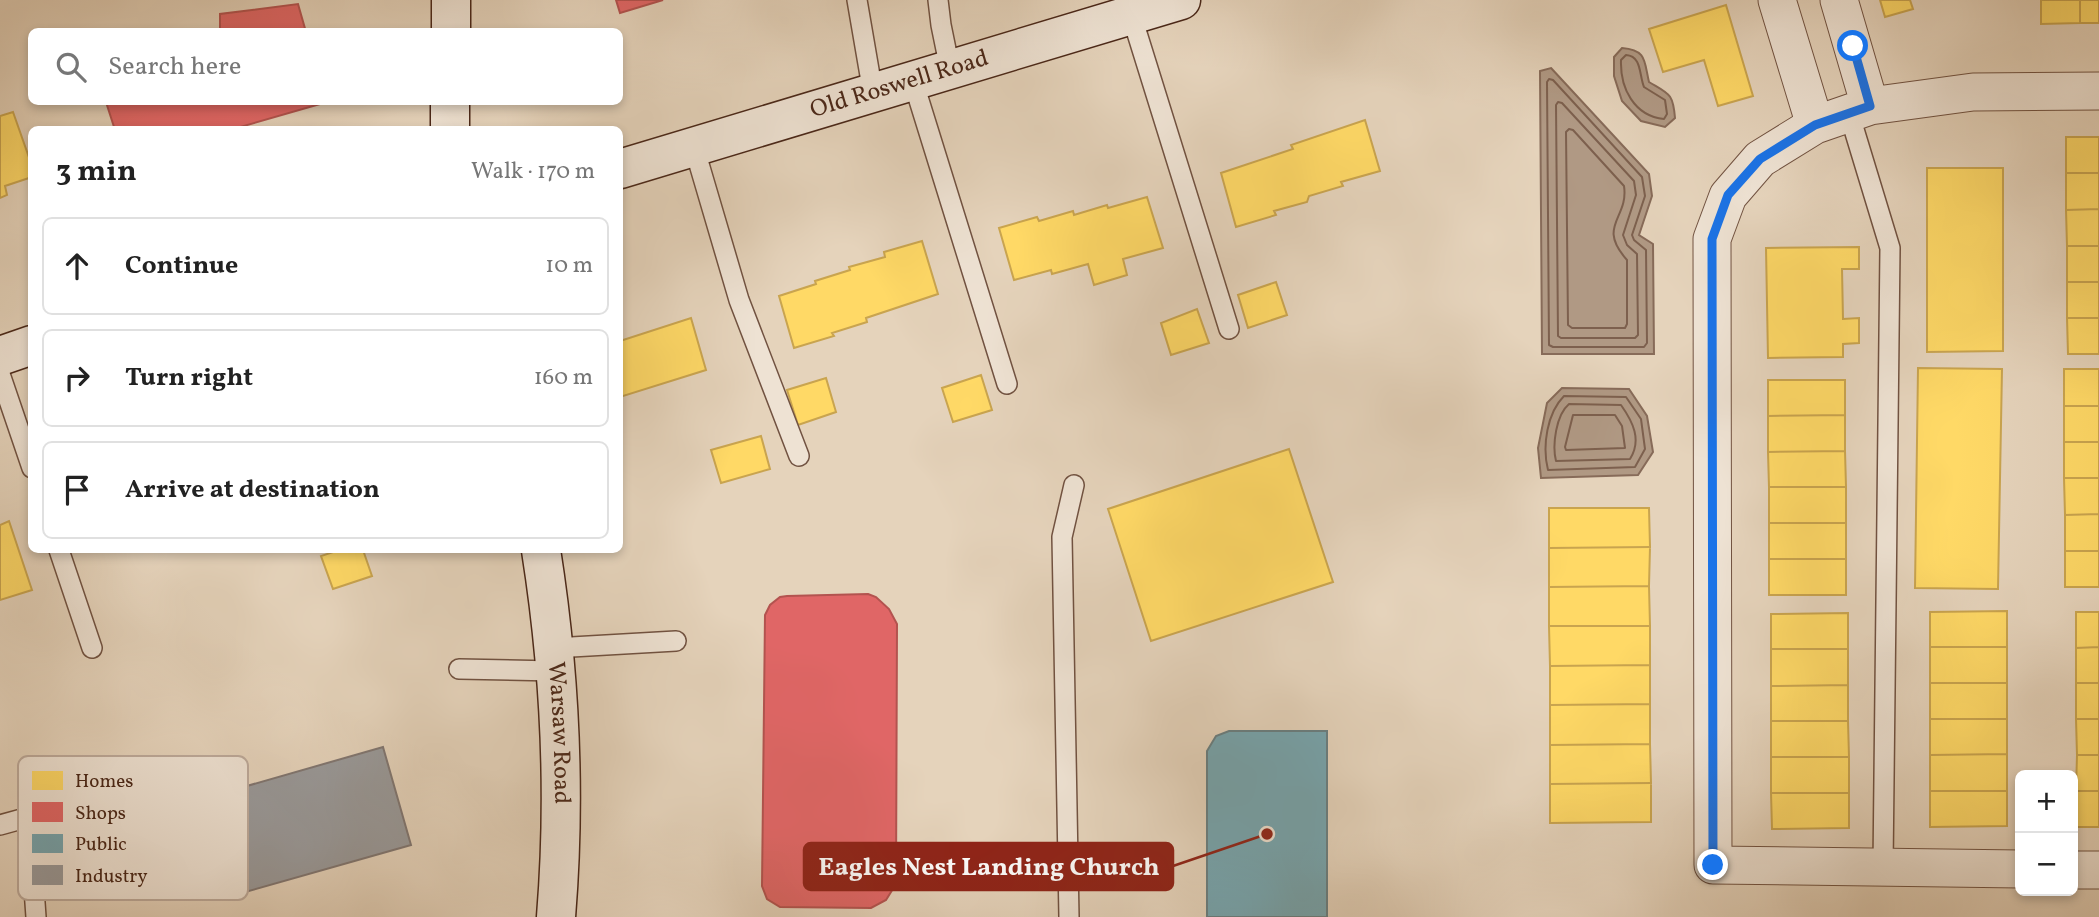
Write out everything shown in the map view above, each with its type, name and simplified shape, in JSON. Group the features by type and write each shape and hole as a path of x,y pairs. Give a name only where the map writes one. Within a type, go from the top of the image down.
{"street":[{"path":"451,0 451,28"},
{"name":"Old Roswell Road","path":"623,168 1181,0"},
{"path":"1815,125 1783,17 1841,8 1860,110"},
{"path":"2015,869 1713,865 1712,239 1728,195 1760,159 1815,125 1860,110 1973,92 2099,91"},
{"path":"450,105 450,126"},
{"path":"0,356 28,346"},
{"name":"Warsaw Road","path":"541,553 552,619 561,761 561,858 556,917"},
{"path":"2078,870 2099,870"}],"lane":[{"path":"857,0 873,93"},
{"path":"938,0 950,69"},
{"path":"1131,14 1229,329"},
{"path":"913,80 1007,384"},
{"path":"1860,110 1890,248 1883,867"},
{"path":"694,147 739,300 799,456"},
{"path":"0,374 28,456"},
{"path":"1069,917 1062,537 1074,485"},
{"path":"60,553 92,648"},
{"path":"460,669 555,660 676,641"},
{"path":"0,825 18,820"}],"water":[{"path":"1622,48 1640,54 1649,82 1671,99 1675,118 1665,127 1641,121 1622,101 1614,76 1614,57"},
{"path":"1551,68 1649,174 1652,196 1639,235 1653,244 1654,354 1542,354 1540,71"},
{"path":"1562,388 1629,389 1647,416 1653,452 1638,475 1541,478 1538,448 1547,403"}],"building: Homes":[{"path":"1880,0 1910,0 1913,9 1885,17"},
{"path":"2041,0 2080,0 2080,23 2041,24"},
{"path":"2080,0 2099,0 2099,23 2080,23"},
{"path":"1726,5 1753,96 1718,106 1704,60 1663,72 1649,29"},
{"path":"13,112 28,155 28,178 5,186 7,195 0,198 0,116"},
{"path":"1365,120 1380,171 1341,182 1343,186 1309,196 1307,202 1274,211 1276,215 1236,227 1221,173 1293,149 1291,145"},
{"path":"2066,137 2099,137 2099,173 2066,173"},
{"path":"1927,168 2003,168 2003,351 1927,352"},
{"path":"2066,173 2099,173 2099,209 2066,210"},
{"path":"1147,197 1163,248 1123,259 1127,275 1094,285 1088,264 1052,274 1051,270 1014,280 999,228 1037,217 1039,221 1073,211 1074,215"},
{"path":"2099,209 2099,246 2067,246 2066,210"},
{"path":"922,241 938,294 866,318 867,322 832,333 834,336 794,348 779,296 850,270 849,267 885,257 884,252"},
{"path":"2067,246 2099,246 2099,282 2067,282"},
{"path":"1859,247 1859,269 1842,269 1843,319 1859,318 1859,343 1843,344 1843,357 1768,358 1766,248"},
{"path":"1276,282 1287,315 1248,328 1238,295"},
{"path":"2067,282 2099,282 2099,318 2067,318"},
{"path":"1197,309 1209,343 1171,355 1161,323"},
{"path":"691,318 706,370 623,396 623,340"},
{"path":"2067,318 2099,318 2099,354 2068,354"},
{"path":"1918,368 2002,369 1998,589 1915,588"},
{"path":"2064,369 2099,369 2099,406 2064,406"},
{"path":"981,375 992,410 953,422 942,388"},
{"path":"826,378 836,412 798,425 787,390"},
{"path":"1768,380 1845,380 1845,415 1768,416"},
{"path":"2064,406 2099,406 2099,442 2064,442"},
{"path":"1845,415 1845,451 1768,452 1768,416"},
{"path":"761,436 770,469 721,483 711,450"},
{"path":"2064,442 2099,442 2099,478 2064,478"},
{"path":"1289,449 1333,582 1151,641 1108,509"},
{"path":"1845,451 1846,487 1769,487 1768,452"},
{"path":"2064,478 2099,478 2099,514 2065,515"},
{"path":"1769,487 1846,487 1846,523 1769,523"},
{"path":"1549,508 1649,508 1650,547 1549,548"},
{"path":"2099,514 2099,551 2065,551 2065,515"},
{"path":"9,521 32,590 0,600 0,525"},
{"path":"1769,523 1846,523 1846,559 1769,559"},
{"path":"1650,547 1649,586 1549,587 1549,548"},
{"path":"2065,551 2099,551 2099,587 2065,587"},
{"path":"330,553 364,553 372,576 333,589 321,556"},
{"path":"1769,559 1846,559 1846,595 1769,595"},
{"path":"1649,586 1650,626 1549,626 1549,587"},
{"path":"2007,611 2007,647 1930,647 1930,612"},
{"path":"2076,612 2099,612 2099,647 2076,648"},
{"path":"1848,613 1848,649 1771,649 1771,614"},
{"path":"1549,626 1650,626 1650,665 1550,666"},
{"path":"1930,647 2007,647 2007,683 1930,683"},
{"path":"2099,647 2099,683 2076,683 2076,648"},
{"path":"1771,649 1848,649 1848,685 1771,686"},
{"path":"1650,665 1650,704 1550,705 1550,666"},
{"path":"1930,683 2007,683 2007,719 1930,719"},
{"path":"2076,683 2099,683 2099,719 2076,719"},
{"path":"1848,685 1848,721 1771,721 1771,686"},
{"path":"1650,704 1650,744 1550,745 1550,705"},
{"path":"1930,719 2007,719 2007,754 1930,755"},
{"path":"2076,719 2099,719 2099,755 2077,755"},
{"path":"1771,721 1848,721 1849,757 1771,757"},
{"path":"1650,744 1651,783 1550,784 1550,745"},
{"path":"2007,754 2007,791 1930,791 1930,755"},
{"path":"2077,755 2099,755 2099,791 2078,791"},
{"path":"1771,757 1849,757 1849,793 1771,793"},
{"path":"1651,783 1651,822 1550,823 1550,784"},
{"path":"1930,791 2007,791 2007,826 1930,827"},
{"path":"2078,791 2099,791 2099,827 2078,827"},
{"path":"1771,793 1849,793 1849,828 1772,829"}],"building: Shops":[{"path":"616,0 663,0 620,13"},
{"path":"298,4 305,28 220,28 220,14"},
{"path":"107,105 317,105 244,126 114,126"},
{"path":"868,594 876,597 889,609 897,624 896,884 886,900 871,908 780,907 767,899 762,886 765,615 770,605 780,597"}],"building: Public":[{"path":"1229,731 1327,731 1327,917 1207,917 1207,751 1216,736"}],"building: Industry":[{"path":"383,747 411,845 248,891 248,786"}],"place":[{"name":"Eagles Nest Landing Church","path":"1267,834"}],"route":[{"path":"1713,865 1712,239 1728,195 1760,159 1815,125 1870,106 1853,46"}]}
